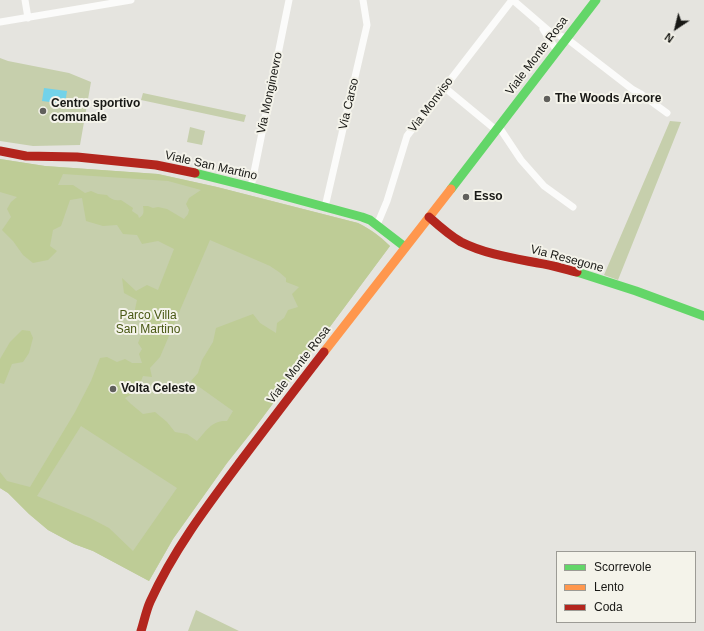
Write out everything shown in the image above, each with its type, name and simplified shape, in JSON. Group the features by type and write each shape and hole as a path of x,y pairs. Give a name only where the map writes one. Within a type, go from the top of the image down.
{"main road":[{"name":"Viale Monte Rosa","path":"141,631 150,603 164,575 186,537 206,507 271,420 596,0"},
{"name":"Viale San Martino","path":"0,151 26,156 77,157 156,166 199,174 362,217 370,220 405,247"},
{"name":"Via Resegone","path":"429,217 449,234 465,244 489,252 565,269 595,278 704,316"}],"street":[{"path":"25,0 28,18"},
{"path":"0,22 117,1 131,0"},
{"name":"Via Monginevro","path":"251,187 290,0"},
{"name":"Via Carso","path":"325,207 367,25 363,0"},
{"path":"513,0 550,32 566,38 632,90 641,94 667,113"},
{"name":"Via Monviso","path":"377,225 387,200 407,136 513,0"},
{"path":"537,21 557,51"},
{"path":"444,87 497,128 521,160 544,186 573,207"}],"green space":[{"name":"Centro sportivo comunale","path":"0,58 8,61 69,73 91,82 80,145 33,146 0,141"},
{"path":"143,93 246,115 244,122 141,100"},
{"path":"670,121 681,122 618,280 604,275"},
{"path":"190,127 205,131 202,145 187,142"},
{"name":"Parco Villa San Martino","path":"0,159 45,166 158,174 217,187 358,223 375,233 390,246 227,463 173,539 149,581 93,551 74,544 48,530 8,493 0,488"},
{"path":"0,159 45,166 158,174 217,187 358,223 375,233 390,246 227,463 173,539 149,581 93,551 74,544 48,530 8,493 0,488 0,472 7,481 30,487 75,412 91,381 100,358 107,357 117,362 125,359 132,363 142,363 139,354 142,349 138,343 147,321 134,314 137,300 124,293 122,278 136,291 147,285 158,290 174,249 158,241 142,244 137,235 123,234 117,225 103,226 86,221 82,198 70,200 61,226 53,230 50,246 57,251 48,260 33,263 23,255 13,241 2,230 11,217 7,209 11,202 17,197 0,192","holes":["63,174 168,181 201,190 189,198 186,204 189,210 184,219 167,209 148,206 143,206 144,210 142,216 139,218 138,215 132,211 133,208 121,200 113,199 107,195 98,194 91,191 85,193 73,185 58,185","210,240 270,266 286,278 286,282 299,287 292,294 298,307 288,310 284,318 277,323 276,333 260,323 253,314 216,328 213,342 202,360 198,373 191,381 233,411 227,421 213,424 197,441 187,434 175,432 167,422 155,412 143,414 125,398 132,394 143,376 152,377 150,368 160,357","81,426 177,488 133,551 109,528 90,518 37,496"]},
{"path":"22,330 30,331 33,338 29,353 23,362 12,364 4,384 0,383 0,359 10,342"},
{"path":"196,610 239,631 188,631"}],"water":[{"path":"44,88 67,91 65,104 42,101"}],"traffic: fast":[{"path":"451,189 596,0"},
{"path":"195,173 362,217 370,220 405,247"},
{"path":"577,272 636,291 704,316"}],"traffic: slow":[{"path":"324,352 451,189"}],"traffic: jam":[{"path":"0,151 26,156 77,157 156,165 195,173"},
{"path":"429,217 461,242 480,250 577,272"},
{"path":"141,631 149,605 159,583 191,529 324,352"}],"place":[{"name":"The Woods Arcore","path":"547,99"},
{"name":"Centro sportivo comunale","path":"43,111"},
{"name":"Esso","path":"466,197"},
{"name":"Volta Celeste","path":"113,389"}]}
